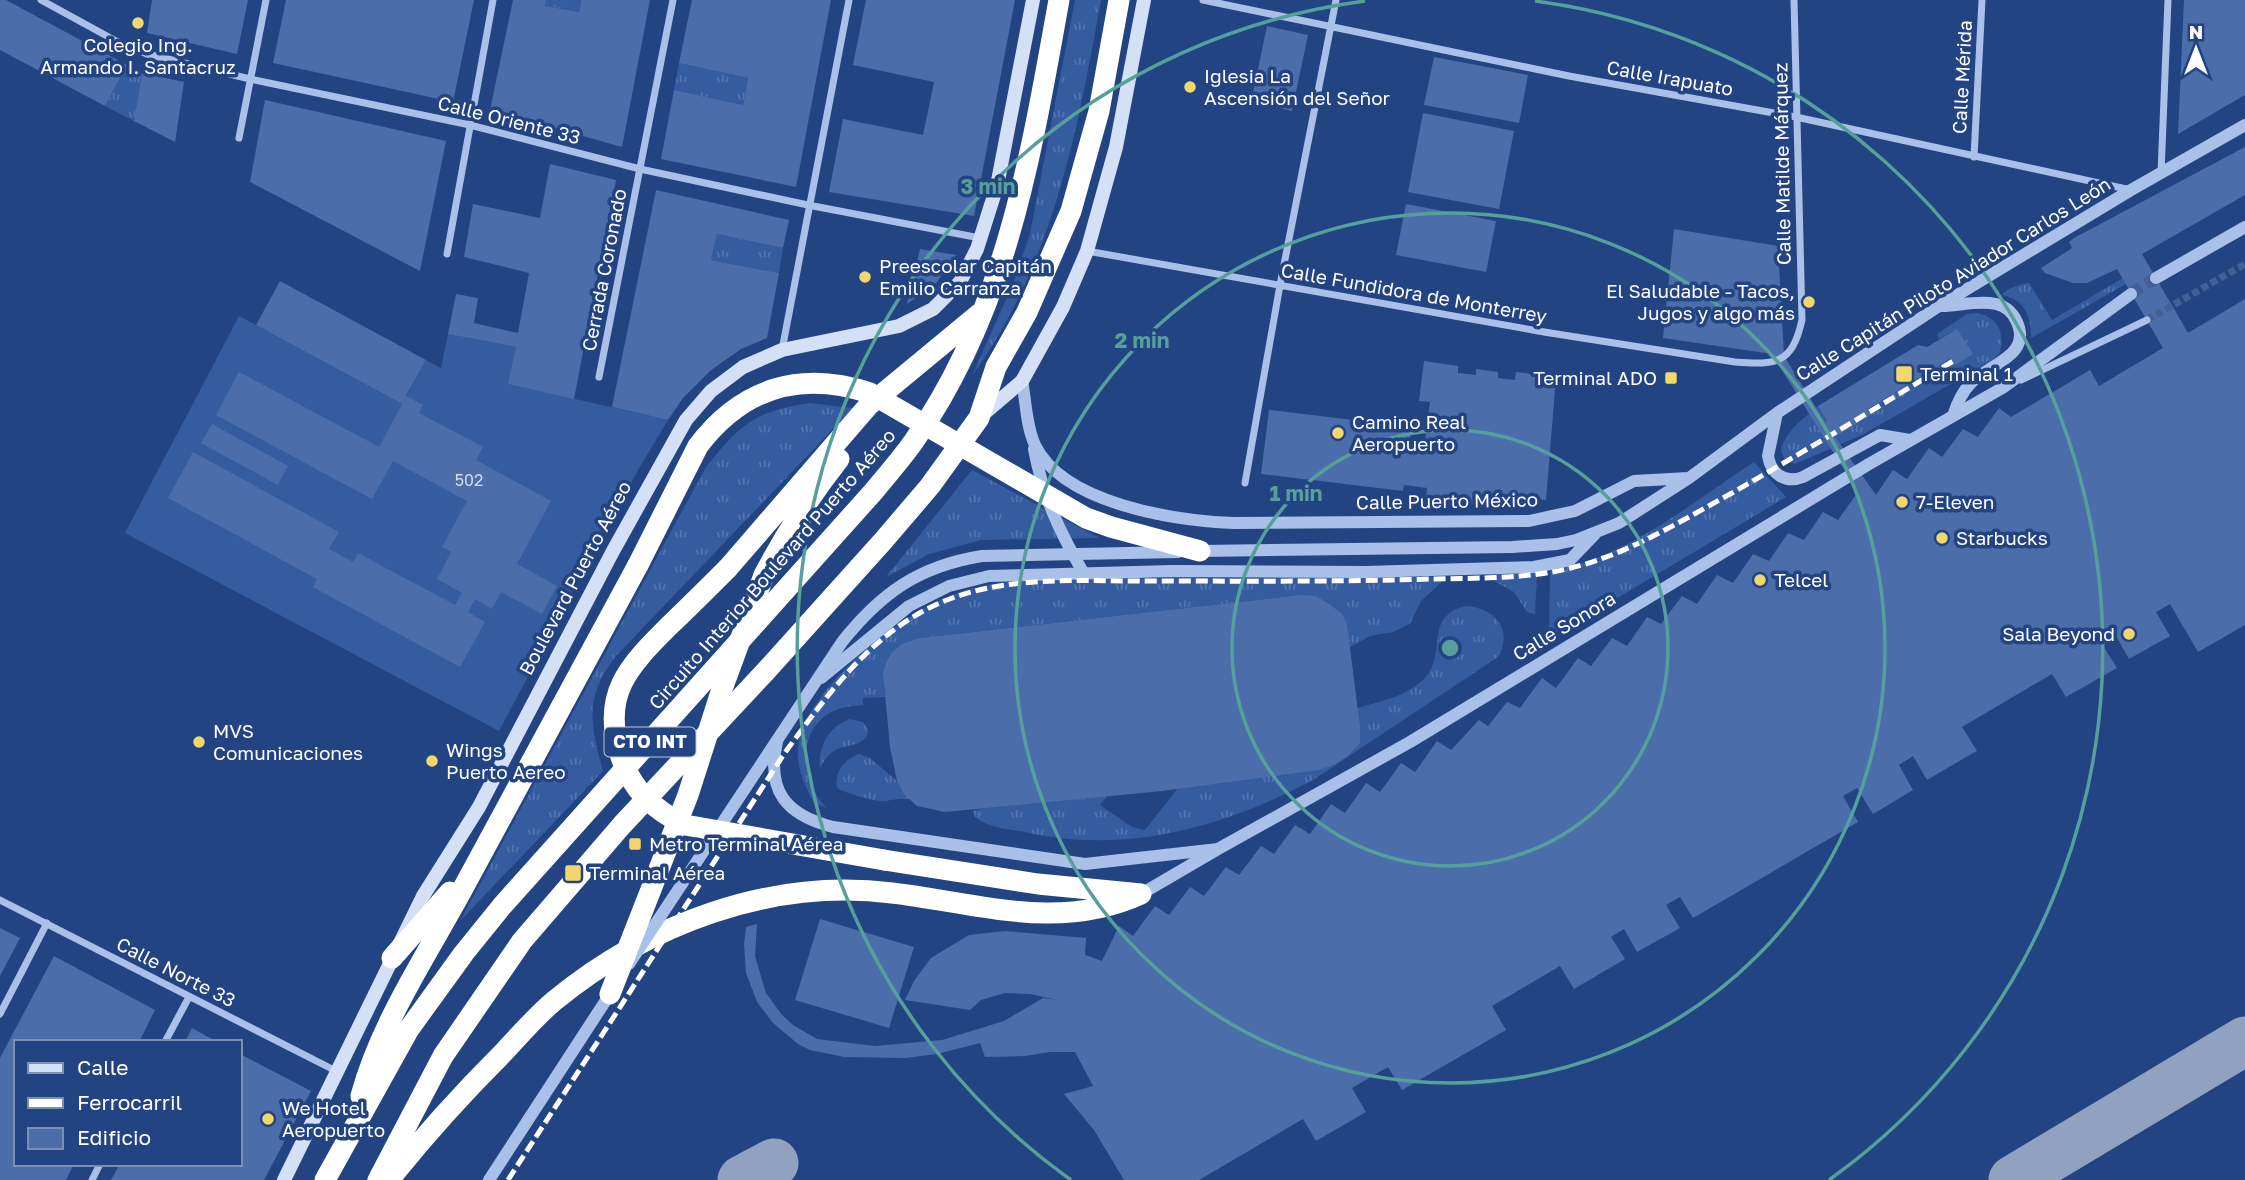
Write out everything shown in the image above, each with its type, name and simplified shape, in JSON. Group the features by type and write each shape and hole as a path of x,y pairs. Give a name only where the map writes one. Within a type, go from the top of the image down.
{"highway":[{"name":"CTO INT","path":"983,310 1003,260 1022,190 1059,0"},
{"name":"CTO INT","path":"378,1180 443,1056 522,941 613,835 883,541 930,486 979,418 996,367 1027,312 1072,211 1099,111 1119,0"},
{"path":"983,310 869,405 728,568 644,652 623,678 614,710 614,727 627,774 636,788 652,805 685,825 1038,884 1141,894"},
{"name":"Circuito Interior Boulevard Puerto Aéreo","path":"325,1180 409,1029 464,953 502,906 874,491 914,442 950,381 983,310"},
{"path":"610,994 688,795 720,692 764,575 809,497 872,423 901,381"},
{"path":"352,1128 369,1065 537,756 698,446 710,430 733,411 765,391 805,383 841,385 870,393 1086,518 1199,551"},
{"path":"392,958 485,849"},
{"path":"389,1180 467,1088 554,1002 620,956 657,935 717,911 784,894 831,891 891,893 995,910 1055,914 1091,912 1141,894"}],"main road":[{"name":"Boulevard Puerto Aéreo","path":"284,1180 392,958 443,862 479,807 674,439 698,405 743,367 782,350 878,332 917,319 933,309 960,282 981,238 997,186 1033,0"},
{"name":"CTO INT","path":"979,418 1022,381 1063,307 1087,251 1116,147 1144,0"}],"street":[{"name":"Calle Oriente 33","path":"41,0 116,41 148,54 250,79 470,125 640,169 981,238"},
{"path":"240,138 266,0"},
{"path":"447,254 494,0"},
{"name":"Cerrada Coronado","path":"599,377 673,0"},
{"path":"782,350 849,0"},
{"name":"Calle Irapuato","path":"1203,0 1569,76 1796,117 2131,190"},
{"path":"1245,482 1280,285 1336,0"},
{"name":"Calle Matilde Márquez","path":"1794,0 1800,326"},
{"name":"Calle Mérida","path":"1974,157 1982,0"},
{"path":"2161,173 2168,0"},
{"name":"Calle Capitán Piloto Aviador Carlos León","path":"1595,534 1641,510 1777,413 1939,306 2245,125"},
{"path":"2156,278 2245,227"},
{"name":"Calle Fundidora de Monterrey","path":"1087,251 1545,332 1735,362 1760,364 1783,359 1793,348 1800,326"},
{"name":"Calle Sonora","path":"1141,894 1410,742 1910,440 2004,387 2132,294"},
{"path":"1939,306 1995,304 2009,310 2020,331 2020,340 2013,354 1974,380 1963,394 1953,416"},
{"path":"2004,387 2103,343 2147,320"},
{"name":"Calle Puerto México","path":"1022,381 1031,435 1041,455 1058,473 1118,504 1143,511 1212,522 1529,521 1575,512 1634,481 1689,478"},
{"path":"1777,413 1769,463 1776,474 1789,480 1803,477 1880,435 1910,440"},
{"path":"1031,435 1048,503 1059,531 1083,572"},
{"path":"1217,849 1086,864 833,827 802,816 778,793 774,755 778,737 825,674 909,606 949,586 989,576 1083,572 1365,572 1534,567 1570,560 1595,534"},
{"path":"489,1180 842,642 861,618 893,589 934,568 960,559 982,556 1538,546 1595,534"},
{"name":"Calle Norte 33","path":"0,900 338,1072"},
{"path":"0,1014 47,923"},
{"path":"166,1040 189,997"}],"green space":[{"path":"546,0 581,0 579,12 545,6"},
{"path":"1075,0 1101,0 1082,99 1058,196 1023,288 1000,333 972,376 1013,284 1030,234"},
{"path":"679,63 748,78 743,105 674,90"},
{"path":"127,65 142,73 134,121 105,106"},
{"path":"717,234 783,248 779,273 711,260"},
{"path":"2123,278 2126,284 2031,338 2030,323 2025,310 2016,300 2002,295 2011,288 2029,283 2052,320"},
{"path":"1977,313 1995,322 2000,332 2000,352 1994,359 1862,435 1795,464 1785,460 1781,451 1786,437 1818,406 1837,436 1871,415 1868,409 1951,358 1972,354 1957,329 1939,339 1937,334 1967,314"},
{"path":"239,316 402,404 426,360 441,368 448,334 516,347 509,384 668,420 638,470 499,731 125,533"},
{"path":"809,403 853,408 616,656 594,698 593,725 603,771 460,921 706,467 729,440 750,422 774,411"},
{"path":"1754,462 1786,497 1549,639 1550,570 1577,565 1630,543"},
{"path":"972,470 1099,538 981,540 929,554 886,577"},
{"path":"1537,572 1535,614 1527,612 1514,592 1487,577 1488,574"},
{"path":"1441,577 1444,580 1421,601 1410,624 1393,632 1370,636 1350,647 1342,616 1337,609 1322,600 1300,595 920,638 899,649 888,659 884,673 885,697 863,698 863,705 836,710 823,718 813,729 808,742 807,770 811,784 827,808 814,803 802,776 798,747 805,724 819,700 838,677 885,634 910,617 957,593 1036,579"},
{"path":"1466,606 1485,611 1499,622 1504,638 1498,657 1313,780 1279,797 1209,823 1137,838 1062,838 999,828 975,817 973,811 985,808 1107,796 1100,805 1132,827 1145,830 1178,788 1336,764 1348,756 1359,743 1358,708 1401,694 1423,680 1431,670 1444,618"},
{"path":"850,719 863,722 868,730 867,736 859,743 831,753 820,768 821,752 826,738 836,727"},
{"path":"859,754 870,758 897,781 909,799 877,801 837,788 837,777 842,767 849,759"}],"building":[{"path":"0,0 6,0 127,65 105,106 0,50"},
{"path":"152,0 248,0 237,54 147,33"},
{"path":"286,0 474,0 453,102 273,63"},
{"path":"513,0 546,0 545,6 579,12 581,0 650,0 622,147 490,110"},
{"path":"692,0 831,0 796,187 661,159 674,90 743,105 748,78 679,63"},
{"path":"866,0 1015,0 974,216 829,192 843,119 923,135 934,82 853,65"},
{"path":"2184,0 2245,0 2245,95 2178,134"},
{"path":"1267,26 1308,35 1292,111 1251,102"},
{"path":"1434,57 1528,75 1519,123 1424,105"},
{"path":"142,73 184,82 175,142 134,121"},
{"path":"265,100 446,141 420,271 250,182"},
{"path":"1423,113 1514,131 1499,209 1408,192"},
{"name":"Terminal 1","path":"2245,147 2245,195 2142,254 2188,333 2245,299 2245,625 2198,652 2170,604 2156,612 2170,636 2129,659 2116,636 2102,644 2117,668 2066,697 2052,674 1962,727 1977,751 1927,780 1913,756 1899,765 1913,790 1873,814 1857,788 1843,796 1858,822 1693,918 1680,897 1666,905 1680,928 1637,952 1624,929 1611,937 1625,959 1574,989 1560,966 1492,1006 1506,1030 1402,1090 1388,1067 1352,1088 1366,1112 1316,1141 1303,1119 1199,1180 1124,1180 1094,1130 1064,1094 1093,1086 1075,1052 985,1057 980,1043 937,1054 906,1058 844,1057 810,1050 798,1044 773,1023 757,1002 746,973 744,944 746,927 757,924 755,956 766,993 793,1025 817,1039 875,1046 942,1040 1004,1021 1043,998 1057,1000 1030,994 1005,993 981,1000 970,1010 905,1000 914,981 931,958 969,935 1005,931 1086,938 1085,955 1102,961 1119,926 1133,936 1155,906 1169,915 1190,887 1204,896 1226,867 1239,875 1261,846 1274,854 1295,825 1310,834 1331,804 1345,813 1366,783 1380,792 1401,763 1415,772 1437,741 1451,750 1479,720 1488,726 1507,702 1520,708 1542,678 1556,688 1578,658 1591,666 1612,638 1627,646 1647,617 1661,624 1682,596 1697,604 1717,575 1733,583 1753,554 1769,561 1788,533 1804,540 1823,512 1838,520 1858,492 1772,354 1663,338 1674,229 1778,246 1784,356 1825,422 1827,421 1818,406 1918,345 1927,347 1957,329 1973,354 1955,365 1951,358 1868,409 1871,415 1835,437 1876,495 1893,470 1907,479 1929,448 1942,457 1963,429 1978,437 1999,408 2011,417 2090,370 2099,386 2163,348 2117,269 2087,283 2073,283 2045,273 2041,268 2072,248 2069,242 2074,238"},
{"path":"550,164 616,180 574,399 508,384 516,347 448,334 456,294 478,298 474,323 518,333 529,273 464,257 473,204 540,218"},
{"path":"656,190 789,220 783,248 717,234 711,260 779,273 767,338 741,349 710,371 683,398 668,420 612,407"},
{"path":"1406,204 1496,221 1486,272 1396,255"},
{"path":"920,249 956,255 936,283 907,304"},
{"path":"280,281 426,360 406,396 423,405 419,413 483,447 476,460 551,501 517,564 557,586 542,614 501,592 492,609 475,599 468,612 485,622 460,667 313,587 317,579 168,498 193,452 339,532 329,549 353,562 358,553 455,605 462,593 437,579 451,552 442,547 467,501 393,461 372,499 216,415 239,372 379,447 402,404 256,325"},
{"name":"Camino Real Aeropuerto","path":"1424,361 1458,366 1458,373 1476,375 1476,369 1498,372 1498,378 1515,380 1516,372 1556,377 1546,500 1508,496 1507,508 1426,499 1427,488 1404,485 1403,491 1261,474 1269,410 1412,427 1410,439 1425,440 1430,402 1419,401"},
{"path":"212,424 288,466 278,485 201,443"},
{"path":"1300,595 1316,596 1330,604 1342,614 1347,624 1360,743 1336,764 1319,770 1162,791 945,812 917,806 904,794 897,781 890,747 883,673 893,651 904,643 920,638"},
{"path":"820,919 914,947 889,1028 795,1000"},
{"path":"0,928 20,938 0,976"},
{"path":"54,956 155,1010 140,1040 14,1040 14,1166 73,1166 66,1180 0,1180 0,1058"},
{"path":"192,1028 213,1040 186,1040"},
{"name":"We Hotel Aeropuerto","path":"242,1055 311,1091 264,1180 111,1180 119,1166 242,1166"}],"taxiway":[{"path":"2013,1180 2245,1041"},
{"path":"742,1180 774,1163"}],"tunnel":[{"path":"2147,320 2245,264"},
{"path":"2131,294 2156,278"}],"railway":[{"path":"508,1180 784,754 848,672 866,653 906,621 954,597 1032,582 1483,578 1534,575 1567,569 1611,555 1672,526 1955,360"}],"place":[{"name":"Colegio Ing. Armando I. Santacruz","path":"138,23"},
{"name":"Iglesia La Ascensión del Señor","path":"1190,87"},
{"name":"Preescolar Capitán Emilio Carranza","path":"865,277"},
{"name":"El Saludable - Tacos, Jugos y algo más","path":"1809,302"},
{"name":"Terminal 1","path":"1904,374"},
{"name":"Terminal ADO","path":"1671,378"},
{"name":"Camino Real Aeropuerto","path":"1338,433"},
{"name":"7-Eleven","path":"1902,502"},
{"name":"Starbucks","path":"1942,538"},
{"name":"Telcel","path":"1760,580"},
{"name":"Sala Beyond","path":"2129,634"},
{"name":"MVS Comunicaciones","path":"199,742"},
{"name":"Wings Puerto Aereo","path":"432,761"},
{"name":"Metro Terminal Aérea","path":"635,844"},
{"name":"Terminal Aérea","path":"573,873"},
{"name":"We Hotel Aeropuerto","path":"268,1119"}]}
